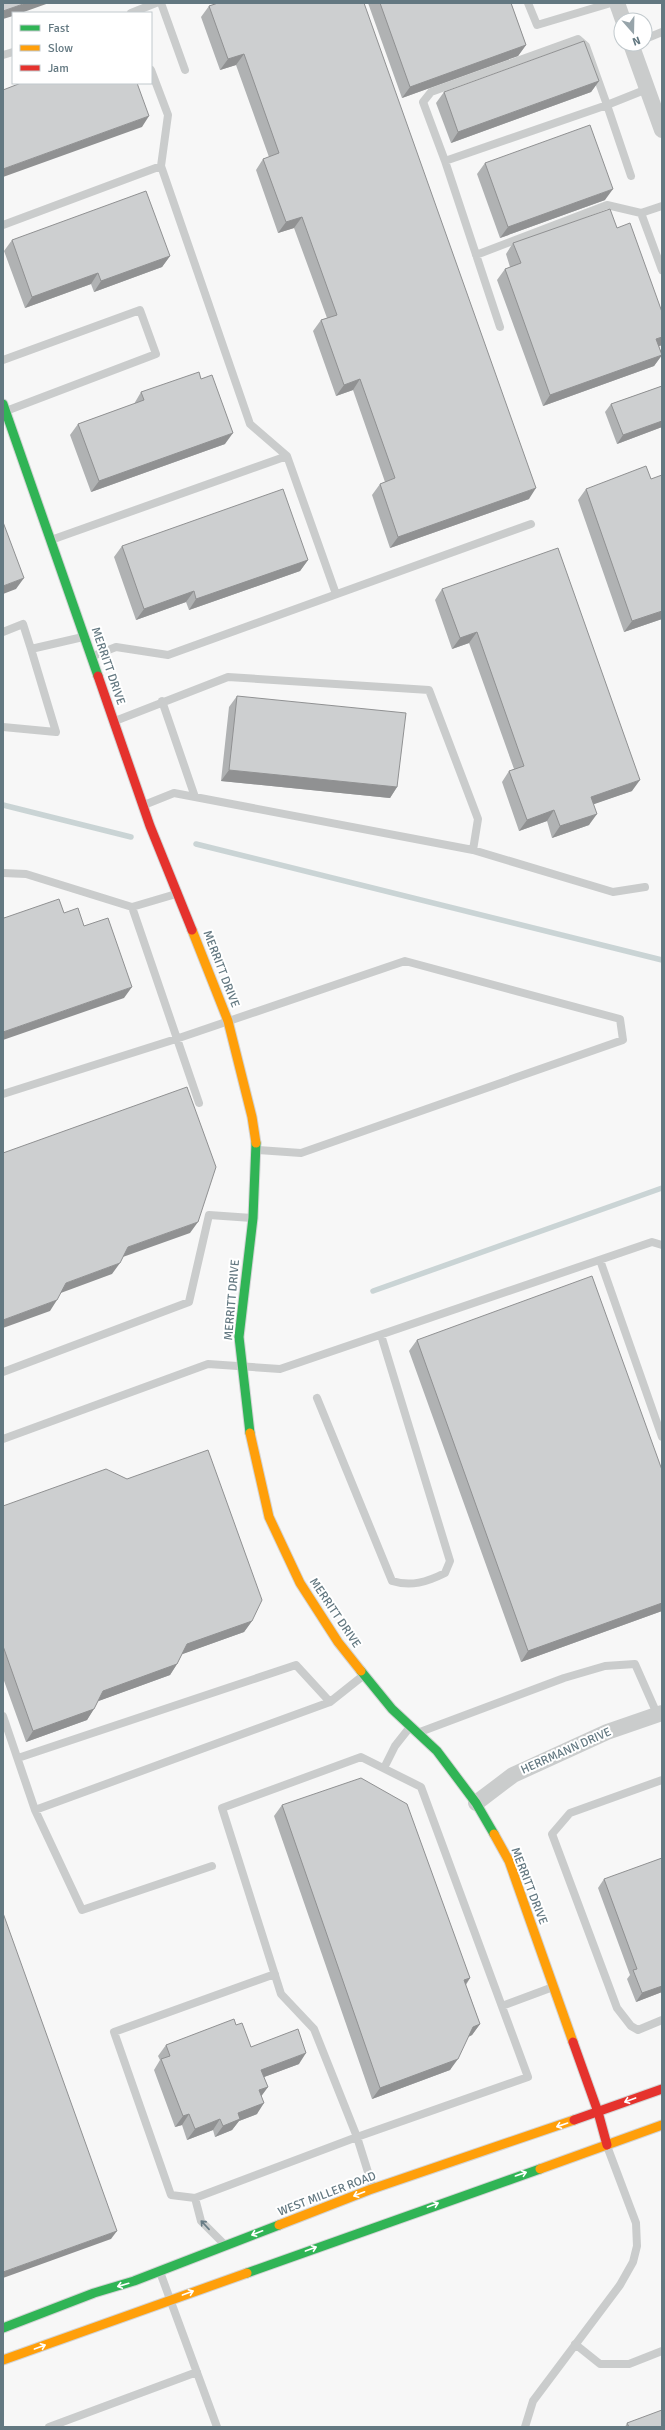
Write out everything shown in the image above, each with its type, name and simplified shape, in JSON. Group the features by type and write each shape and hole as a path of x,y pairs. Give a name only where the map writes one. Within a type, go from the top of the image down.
{"street":[{"path":"634,52 662,130"},
{"name":"MERRITT DRIVE","path":"4,408 92,656 143,806 228,1021 252,1117 257,1150 253,1218 239,1337 250,1437 269,1517 300,1583 338,1642 392,1709 437,1751 476,1803 509,1861 598,2112 607,2145"},
{"name":"HERRMANN DRIVE","path":"476,1803 513,1775 607,1732 660,1715"},
{"name":"WEST MILLER ROAD","path":"3,2328 160,2271 373,2189 598,2112 662,2088"},
{"path":"3,2360 662,2125"}],"lane":[{"path":"134,12 156,3"},
{"path":"161,3 185,70"},
{"path":"528,3 537,25 610,3"},
{"path":"500,327 445,161 423,102 431,92 578,39 586,46 631,176"},
{"path":"152,73 168,115 161,166 250,424 287,456 336,594"},
{"path":"445,161 607,105 647,89"},
{"path":"3,225 161,166"},
{"path":"476,255 607,205 641,213 662,206"},
{"path":"641,213 662,270"},
{"path":"3,360 140,310 156,354 4,408"},
{"path":"51,540 287,456"},
{"path":"92,656 116,647 168,655 531,524"},
{"path":"3,632 23,624 56,732 3,727"},
{"path":"31,649 85,636"},
{"path":"114,721 162,701 228,677 429,690 478,819 473,850"},
{"path":"162,701 195,797"},
{"path":"143,806 174,793 473,850 613,892 645,887"},
{"path":"3,873 26,874 132,907 178,893"},
{"path":"132,907 199,1103"},
{"path":"3,1094 176,1039 405,961 620,1019 623,1040 301,1153 257,1150"},
{"path":"3,1372 189,1302 209,1215 253,1218"},
{"path":"3,1439 208,1364 280,1369 652,1242 662,1245"},
{"path":"600,1260 662,1437"},
{"path":"317,1398 392,1581 406,1585 431,1580 445,1573 450,1561 381,1335"},
{"path":"418,1733 564,1678 606,1666 635,1664 660,1715"},
{"path":"18,1758 296,1665 330,1702"},
{"path":"35,1810 330,1702 364,1675"},
{"path":"3,1716 35,1810 82,1910 212,1866"},
{"path":"384,1768 395,1746 410,1726"},
{"path":"275,1974 114,2032 171,2195 195,2198 356,2137 528,2078 421,1787 361,1757 222,1808 275,1974 281,1994 314,2029 356,2137 373,2189"},
{"path":"662,1780 570,1813 552,1834 617,2008 631,2026 638,2030 662,2020"},
{"path":"502,2006 554,1987"},
{"path":"525,2427 533,2401 620,2285 633,2262 637,2246 636,2223 607,2145"},
{"path":"195,2198 201,2221 225,2245"},
{"path":"160,2271 217,2427"},
{"path":"575,2344 600,2364 629,2364 662,2352"},
{"path":"49,2427 197,2372"}],"building":[{"path":"3,3 26,3 3,11"},
{"path":"218,3 364,3 536,488 398,537 380,484 395,478 360,379 344,385 321,320 337,315 302,217 286,222 263,159 279,153 244,54 228,59 209,6"},
{"path":"380,3 511,3 526,45 410,87"},
{"path":"584,41 599,81 458,132 444,92"},
{"path":"18,84 137,84 149,116 3,169 3,90"},
{"path":"590,125 613,189 508,227 485,163"},
{"path":"146,191 170,256 101,281 98,273 32,297 12,240"},
{"path":"610,209 617,228 630,223 662,312 662,337 656,339 662,355 550,395 505,269 521,263 513,243"},
{"path":"199,372 201,379 212,375 233,433 99,481 78,424 144,400 141,392"},
{"path":"662,386 662,421 623,435 611,404"},
{"path":"646,466 651,479 662,475 662,611 632,621 586,489"},
{"path":"283,489 308,560 196,599 194,591 144,609 122,546"},
{"path":"3,522 24,578 3,586"},
{"path":"558,548 640,780 591,797 597,814 560,826 554,810 527,820 509,771 524,766 477,632 460,638 442,589"},
{"path":"237,696 406,713 397,787 229,770"},
{"path":"59,899 64,913 78,908 84,926 108,918 132,987 3,1032 3,916 4,918"},
{"path":"187,1087 216,1167 198,1222 128,1247 120,1263 66,1283 57,1300 3,1320 3,1153"},
{"path":"592,1276 662,1470 662,1603 528,1651 417,1340"},
{"path":"208,1450 262,1600 252,1621 187,1644 177,1664 103,1691 94,1709 33,1731 3,1646 3,1506 106,1469 127,1479"},
{"path":"361,1778 407,1804 470,1978 464,1980 480,2024 473,2027 458,2059 380,2088 282,1805"},
{"path":"662,1858 662,1986 642,1993 633,1970 637,1969 604,1879"},
{"path":"3,1913 117,2231 3,2272"},
{"path":"234,2019 236,2025 242,2023 251,2047 298,2029 306,2053 261,2070 268,2087 259,2090 264,2103 238,2113 240,2119 223,2126 220,2119 195,2129 189,2114 183,2116 161,2059 170,2056 166,2045"},
{"path":"662,2410 662,2427 629,2427 627,2423"}],"waterway":[{"path":"3,805 131,837"},
{"path":"196,844 662,960"},
{"path":"373,1291 662,1188"}],"traffic: fast":[{"path":"3,404 98,676"},
{"path":"250,1433 239,1337 253,1218 256,1143"},
{"path":"361,1671 392,1709 437,1751 476,1803 494,1834"},
{"path":"247,2273 540,2169"},
{"path":"3,2328 94,2293 134,2281 279,2225"}],"traffic: slow":[{"path":"192,930 228,1021 252,1117 256,1143"},
{"path":"250,1433 269,1517 300,1583 338,1642 361,1671"},
{"path":"494,1834 509,1861 573,2042"},
{"path":"279,2225 369,2190 574,2120"},
{"path":"540,2169 662,2125"},
{"path":"3,2360 247,2273"}],"traffic: jam":[{"path":"98,676 150,826 192,930"},
{"path":"573,2042 598,2112 607,2145"},
{"path":"574,2120 662,2089"}]}
